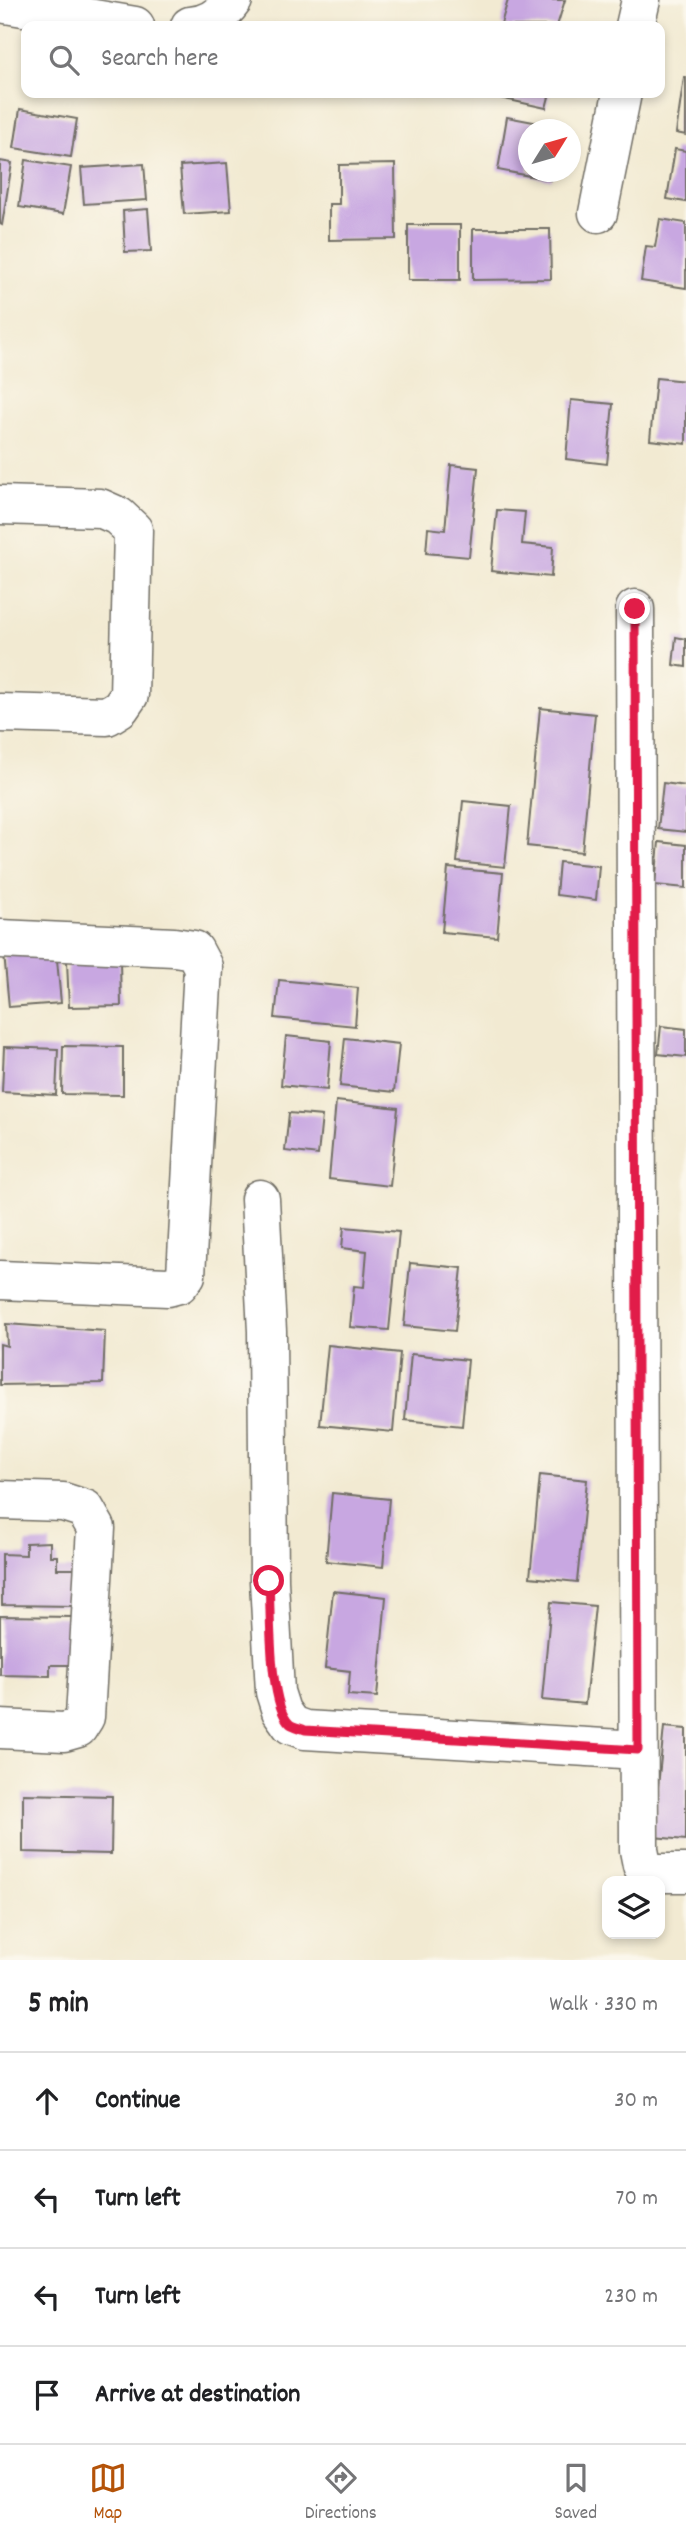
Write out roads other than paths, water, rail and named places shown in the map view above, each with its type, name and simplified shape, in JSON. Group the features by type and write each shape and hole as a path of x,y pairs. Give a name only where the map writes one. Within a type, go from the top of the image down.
{"street":[{"path":"209,21 224,12 233,0"},
{"path":"636,21 641,0"},
{"path":"0,3 106,21"},
{"path":"598,213 621,98"},
{"path":"0,505 100,508 118,516 133,530 129,695 120,708 107,716 0,713"},
{"path":"635,609 639,1850 642,1865 654,1873 686,1873"},
{"path":"0,939 174,947 194,950 203,967 186,1275 179,1284 169,1287 0,1280"},
{"path":"260,1199 267,1332 269,1581 275,1692 281,1711 291,1725 305,1730 638,1750"},
{"path":"0,1500 63,1502 85,1509 96,1528 85,1717 78,1728 64,1732 0,1729"}]}
